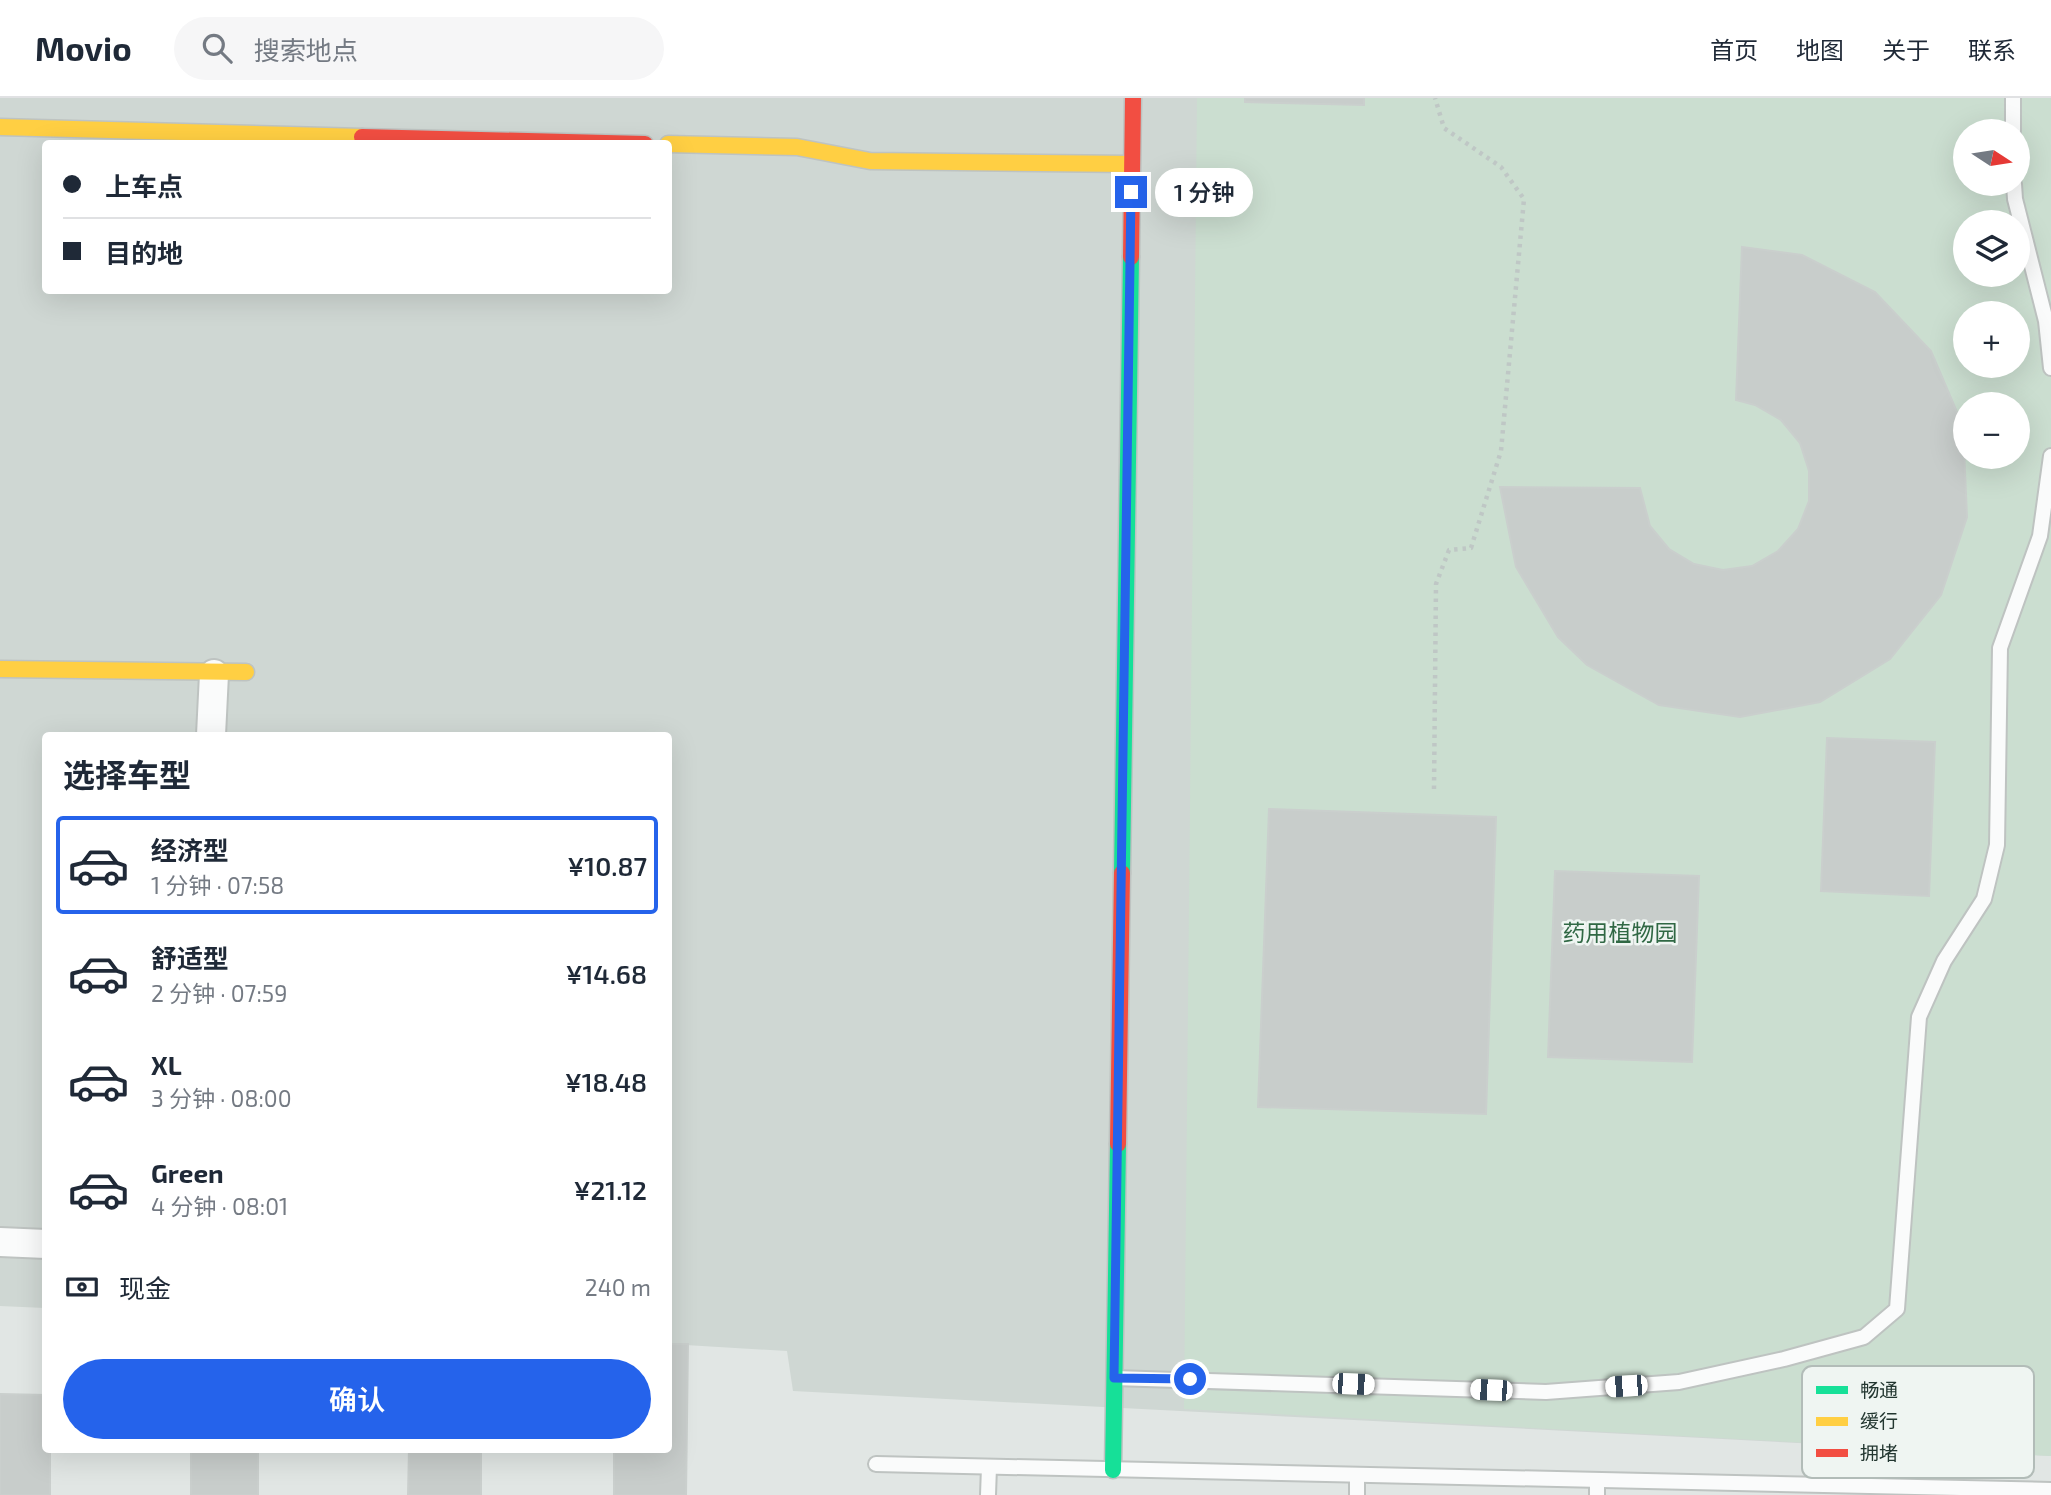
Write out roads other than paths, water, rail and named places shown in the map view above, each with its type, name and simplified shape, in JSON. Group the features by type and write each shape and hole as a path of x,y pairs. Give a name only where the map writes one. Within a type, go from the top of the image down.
{"street":[{"path":"1113,1469 1133,98"},
{"path":"0,127 493,140"},
{"path":"672,144 797,147 870,161 1131,164"},
{"path":"0,669 214,674 246,672"},
{"path":"211,732 214,674"},
{"path":"0,1241 42,1244"}],"lane":[{"path":"2012,119 2013,98"},
{"path":"2015,196 2046,321 2051,368"},
{"path":"1114,1378 1546,1392 1679,1382 1784,1359 1864,1337 1897,1309 1919,1017 1944,961 1984,899 1997,845 2000,648 2040,536 2051,456"},
{"path":"876,1464 1357,1475 1597,1488 2051,1490"},
{"path":"988,1495 989,1466"},
{"path":"1357,1475 1357,1495"}],"park label":[{"name":"药用植物园","path":"1620,933"}]}
